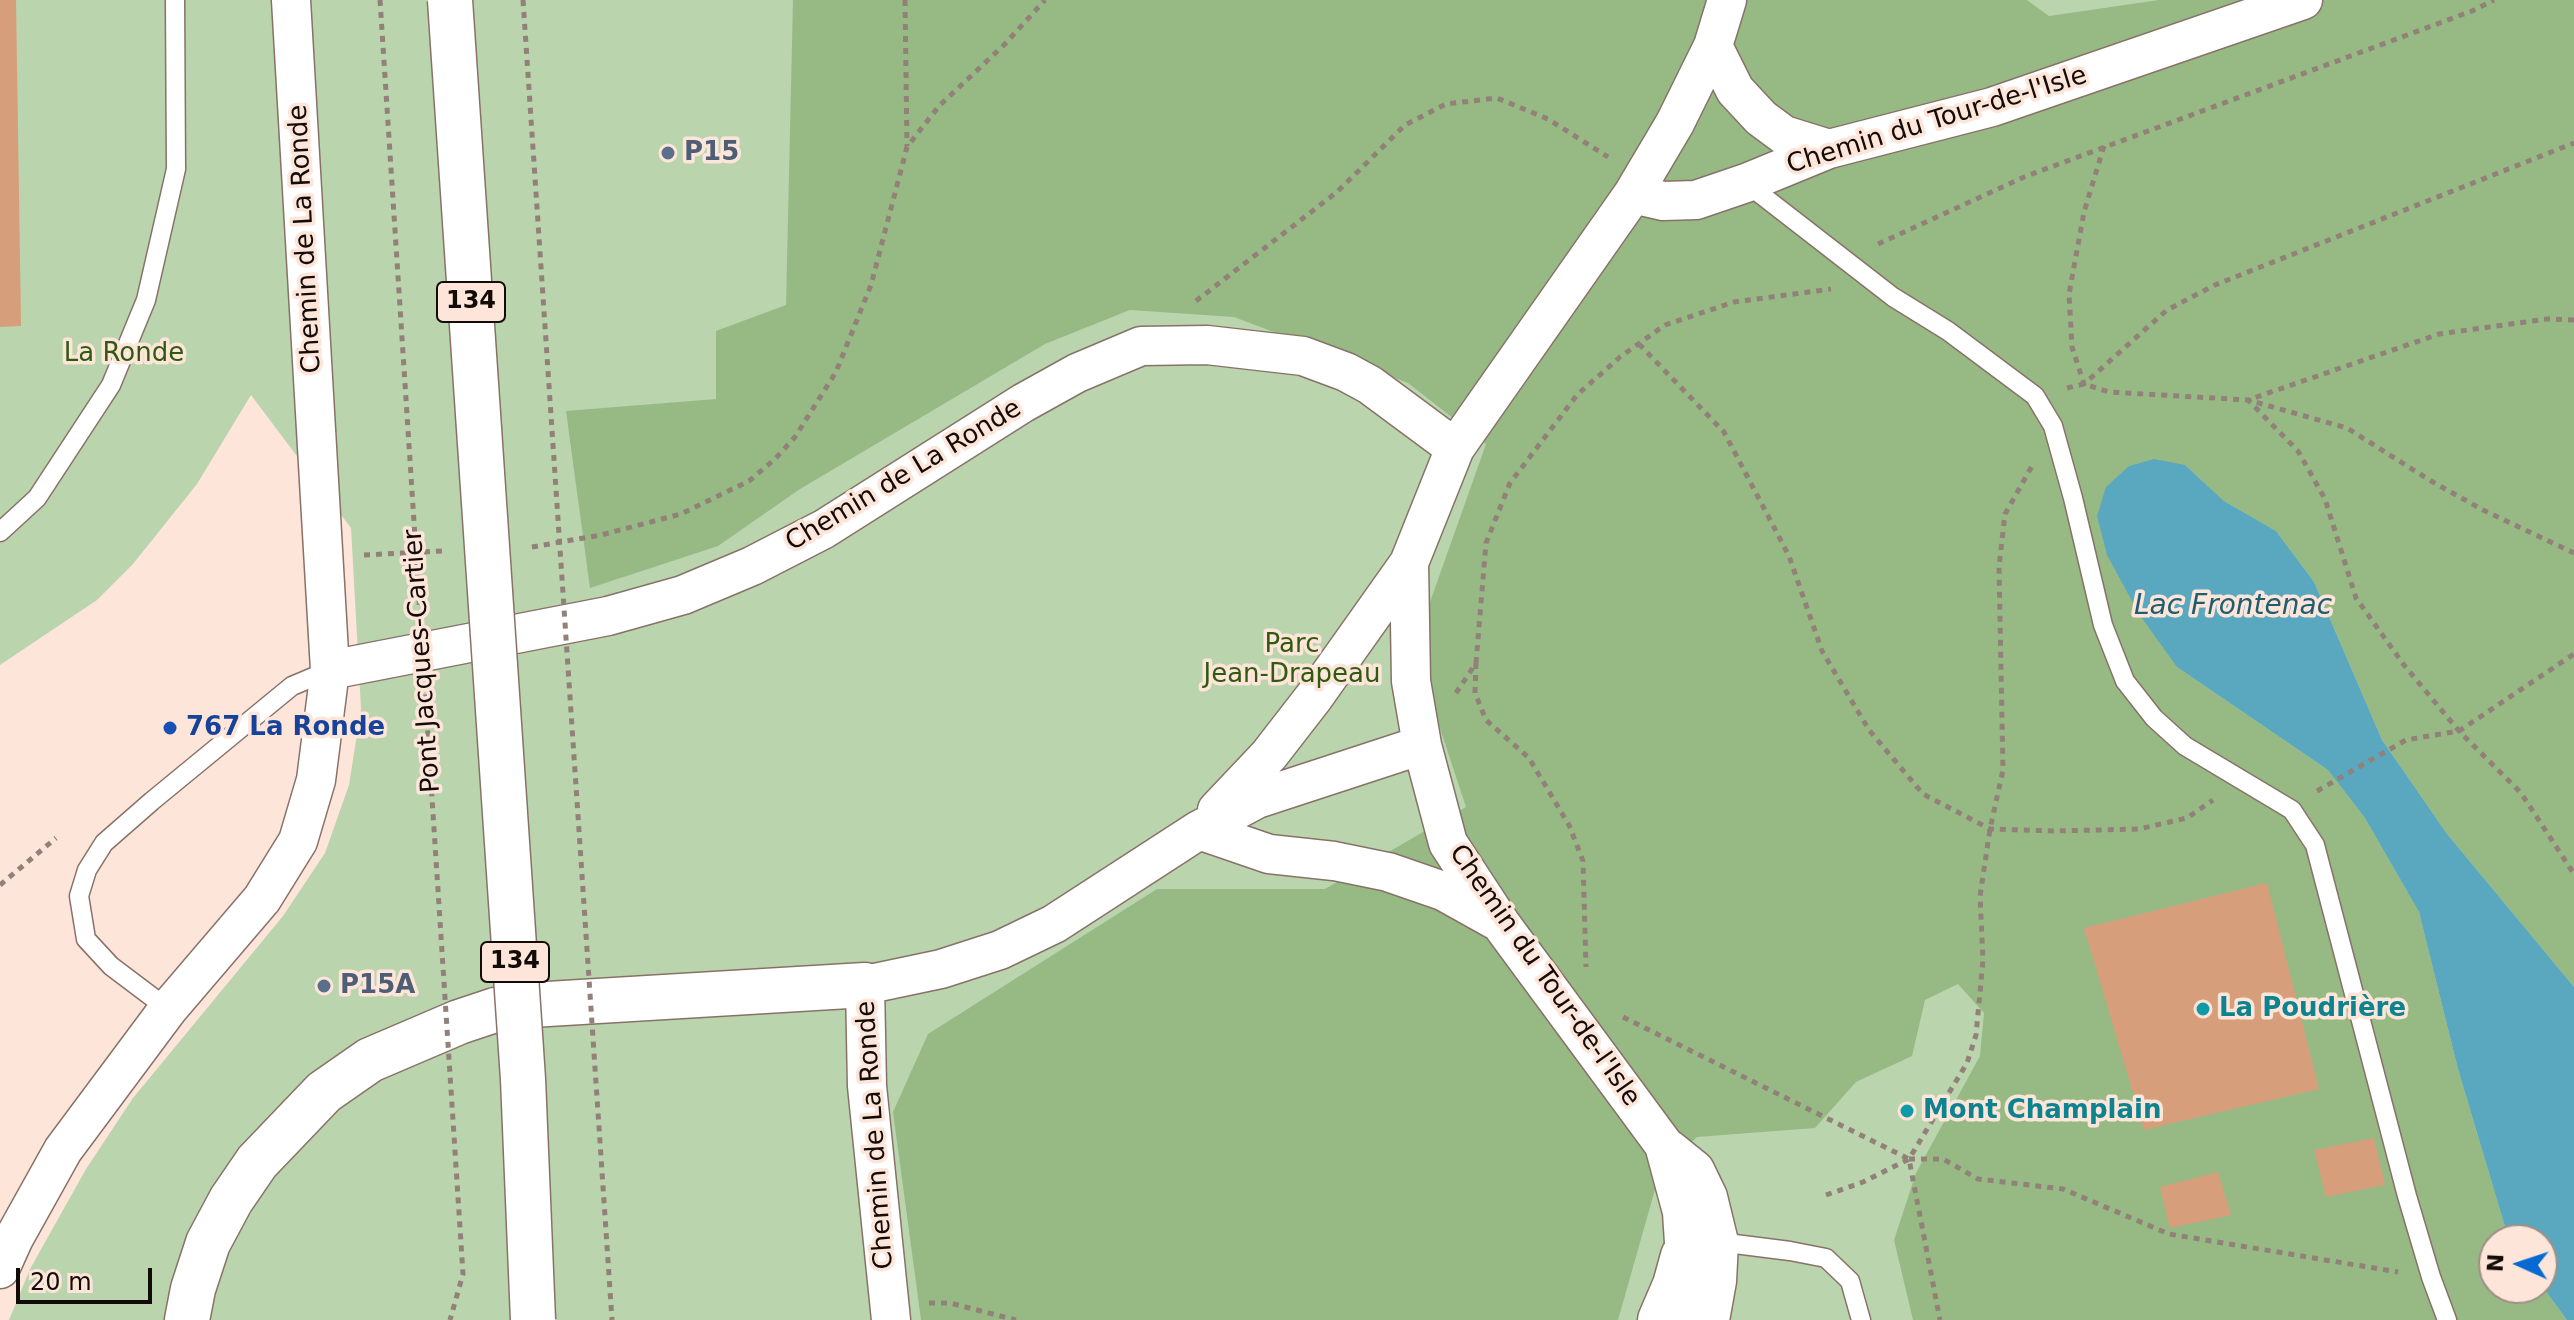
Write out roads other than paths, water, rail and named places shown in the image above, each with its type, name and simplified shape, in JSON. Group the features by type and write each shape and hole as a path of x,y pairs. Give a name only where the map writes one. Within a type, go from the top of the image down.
{"main road":[{"name":"134","path":"450,0 523,1079 533,1320"},
{"path":"187,1320 208,1243 231,1200 257,1162 324,1092 370,1060 495,1010 531,1005 865,985"},
{"path":"1660,1320 1675,1285 1701,1249"}],"street":[{"name":"Chemin de La Ronde","path":"0,1269 63,1150 168,1009 262,899 298,841 316,780 330,670 291,0"},
{"path":"1633,194 1675,123 1713,46 1727,0"},
{"name":"Chemin du Tour-de-l'Isle","path":"1689,1320 1701,1249 1682,1212 1664,1145 1501,924 1448,843 1422,745 1411,681 1409,563 1455,448 1633,194 1663,201 1696,200 1829,149 1992,107 2303,0"},
{"path":"1713,46 1735,90 1761,118 1784,135 1829,149"},
{"name":"Chemin de La Ronde","path":"330,670 608,616 683,595 752,566 824,529 1023,403 1077,373 1141,346 1207,345 1303,356 1370,385 1455,448"},
{"path":"1409,563 1269,755 1199,830 1269,854 1334,861 1388,872 1443,891 1501,924"},
{"name":"Chemin de La Ronde","path":"905,1311 867,1086 865,985 941,969 1000,950 1054,924 1199,830 1257,799 1422,745"},
{"path":"1701,1249 1717,1281 1710,1320"}],"lane":[{"path":"0,532 37,498 111,385 146,300 176,169 175,0"},
{"path":"1746,183 1866,277 2035,396 2053,426 2103,625 2125,681 2154,718 2185,746 2292,810 2315,845 2431,1277 2447,1320"},
{"name":"Chemin de La Ronde","path":"168,1009 111,966 86,939 79,896 87,870 104,843 164,791 292,686 330,670"},
{"path":"1701,1249 1790,1251 1826,1258 1850,1281 1861,1320"}],"water":[{"name":"Lac Frontenac","path":"2154,459 2185,465 2224,501 2276,531 2314,582 2382,740 2447,834 2574,987 2574,1320 2567,1320 2555,1304 2558,1304 2558,1224 2504,1224 2458,1069 2419,912 2365,818 2328,770 2177,667 2139,614 2107,555 2097,516 2106,487 2129,466"}],"place":[{"name":"P15","path":"668,153"},
{"name":"767 La Ronde","path":"170,728"},
{"name":"P15A","path":"324,986"},
{"name":"La Poudrière","path":"2203,1009"},
{"name":"Mont Champlain","path":"1907,1111"}],"park label":[{"name":"La Ronde","path":"124,354"},
{"name":"Parc Jean-Drapeau","path":"1292,660"}]}
